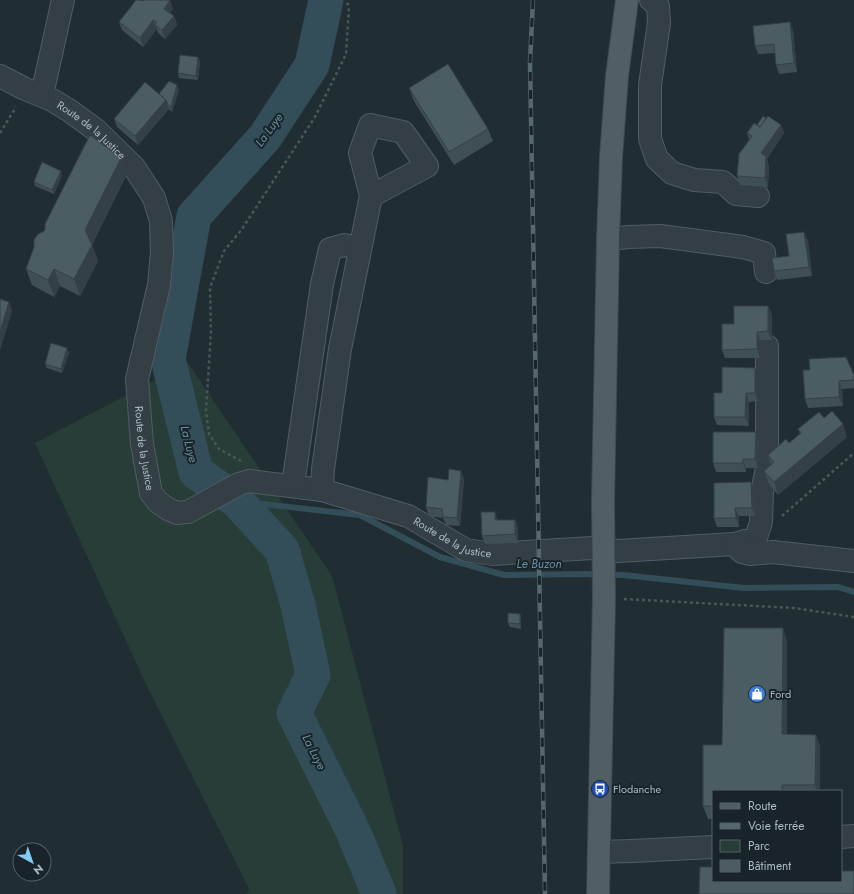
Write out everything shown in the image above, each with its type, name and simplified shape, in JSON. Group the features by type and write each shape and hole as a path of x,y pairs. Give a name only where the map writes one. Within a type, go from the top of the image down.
{"main road":[{"path":"599,888 603,501 608,239 611,158 616,91 627,0"}],"street":[{"path":"33,92 63,0"},
{"path":"651,0 658,6 659,24 650,85 650,139 657,158 672,173 694,180 723,182 736,194 758,196"},
{"name":"Route de la Justice","path":"0,76 70,111 96,130 134,167 154,198 161,221 162,252 159,286 137,378 142,444 151,493 158,502 177,513 188,512 239,484 249,481 292,485 322,490 408,516 466,550 493,554 569,549 603,574 618,551 734,544 756,538 761,522 762,492 767,468 767,346"},
{"path":"322,490 323,469 340,349 371,196"},
{"path":"608,239 660,236 743,247 764,253 766,272"},
{"path":"292,485 322,284 330,249 344,245 360,248"},
{"path":"734,544 742,552 750,554 773,552 854,561"},
{"path":"842,837 854,836"},
{"path":"599,852 712,847"}],"path":[{"path":"246,462 239,460 219,449 209,434 206,411 211,332 210,288 224,251 242,229 315,117 346,54 349,7 346,0"},
{"path":"0,133 17,106 33,92"},
{"path":"779,518 854,453"},
{"path":"603,574 794,608 854,617"}],"green space":[{"path":"188,363 332,576 403,846 403,894 247,894 249,889 145,682 35,443"}],"building":[{"path":"136,0 170,0 164,9 174,16 162,30 155,25 157,22 153,20 140,38 119,22"},
{"path":"790,22 794,63 776,65 774,44 755,46 753,26"},
{"path":"180,55 198,57 196,76 178,73"},
{"path":"448,64 488,129 449,152 409,88"},
{"path":"169,81 177,85 171,107 159,94"},
{"path":"145,82 166,100 135,136 114,119"},
{"path":"763,116 766,118 760,127 757,125"},
{"path":"768,116 781,125 761,153 766,157 765,178 737,176 739,154 752,136 747,133 754,123 760,127"},
{"path":"90,135 121,158 85,230 92,245 74,279 54,269 48,280 26,269 34,247 34,240 38,234 45,230 45,224"},
{"path":"42,162 61,171 52,190 34,182"},
{"path":"804,232 809,267 774,271 772,258 789,256 786,234"},
{"path":"0,299 9,302 0,332"},
{"path":"734,306 768,306 768,331 757,332 757,349 722,350 722,324 734,324"},
{"path":"51,343 67,348 61,369 45,364"},
{"path":"846,357 854,375 854,380 839,381 839,397 805,399 803,370 810,370 809,359"},
{"path":"722,367 755,368 755,393 746,393 745,417 714,417 714,393 722,393"},
{"path":"832,411 843,424 774,482 764,471 774,462 768,455 786,439 789,443 801,433 798,429 819,412 824,418"},
{"path":"713,432 756,432 755,459 743,459 743,463 713,463"},
{"path":"449,469 461,471 457,518 443,517 442,509 426,507 428,477 448,480"},
{"path":"751,482 752,508 735,508 736,518 714,518 714,483"},
{"path":"481,512 495,512 495,520 515,520 515,534 482,536"},
{"path":"508,613 520,614 520,624 508,623"},
{"name":"Ford","path":"724,628 783,628 782,734 816,735 815,785 782,785 782,790 712,790 712,806 703,806 703,745 722,745"},
{"path":"700,867 712,867 712,882 842,882 842,871 854,871 854,894 699,894"}],"waterway":[{"name":"La Luye","path":"326,0 312,65 265,137 194,216 168,359 196,472 237,501 282,550 298,605 313,675 294,713 353,831 379,894"},
{"name":"Le Buzon","path":"237,501 360,515 440,557 504,575 623,575 744,588 838,587 854,592"}],"railway":[{"path":"533,0 530,62 545,894"}],"place":[{"name":"Ford","path":"757,694"},
{"name":"Flodanche","path":"600,789"}]}
